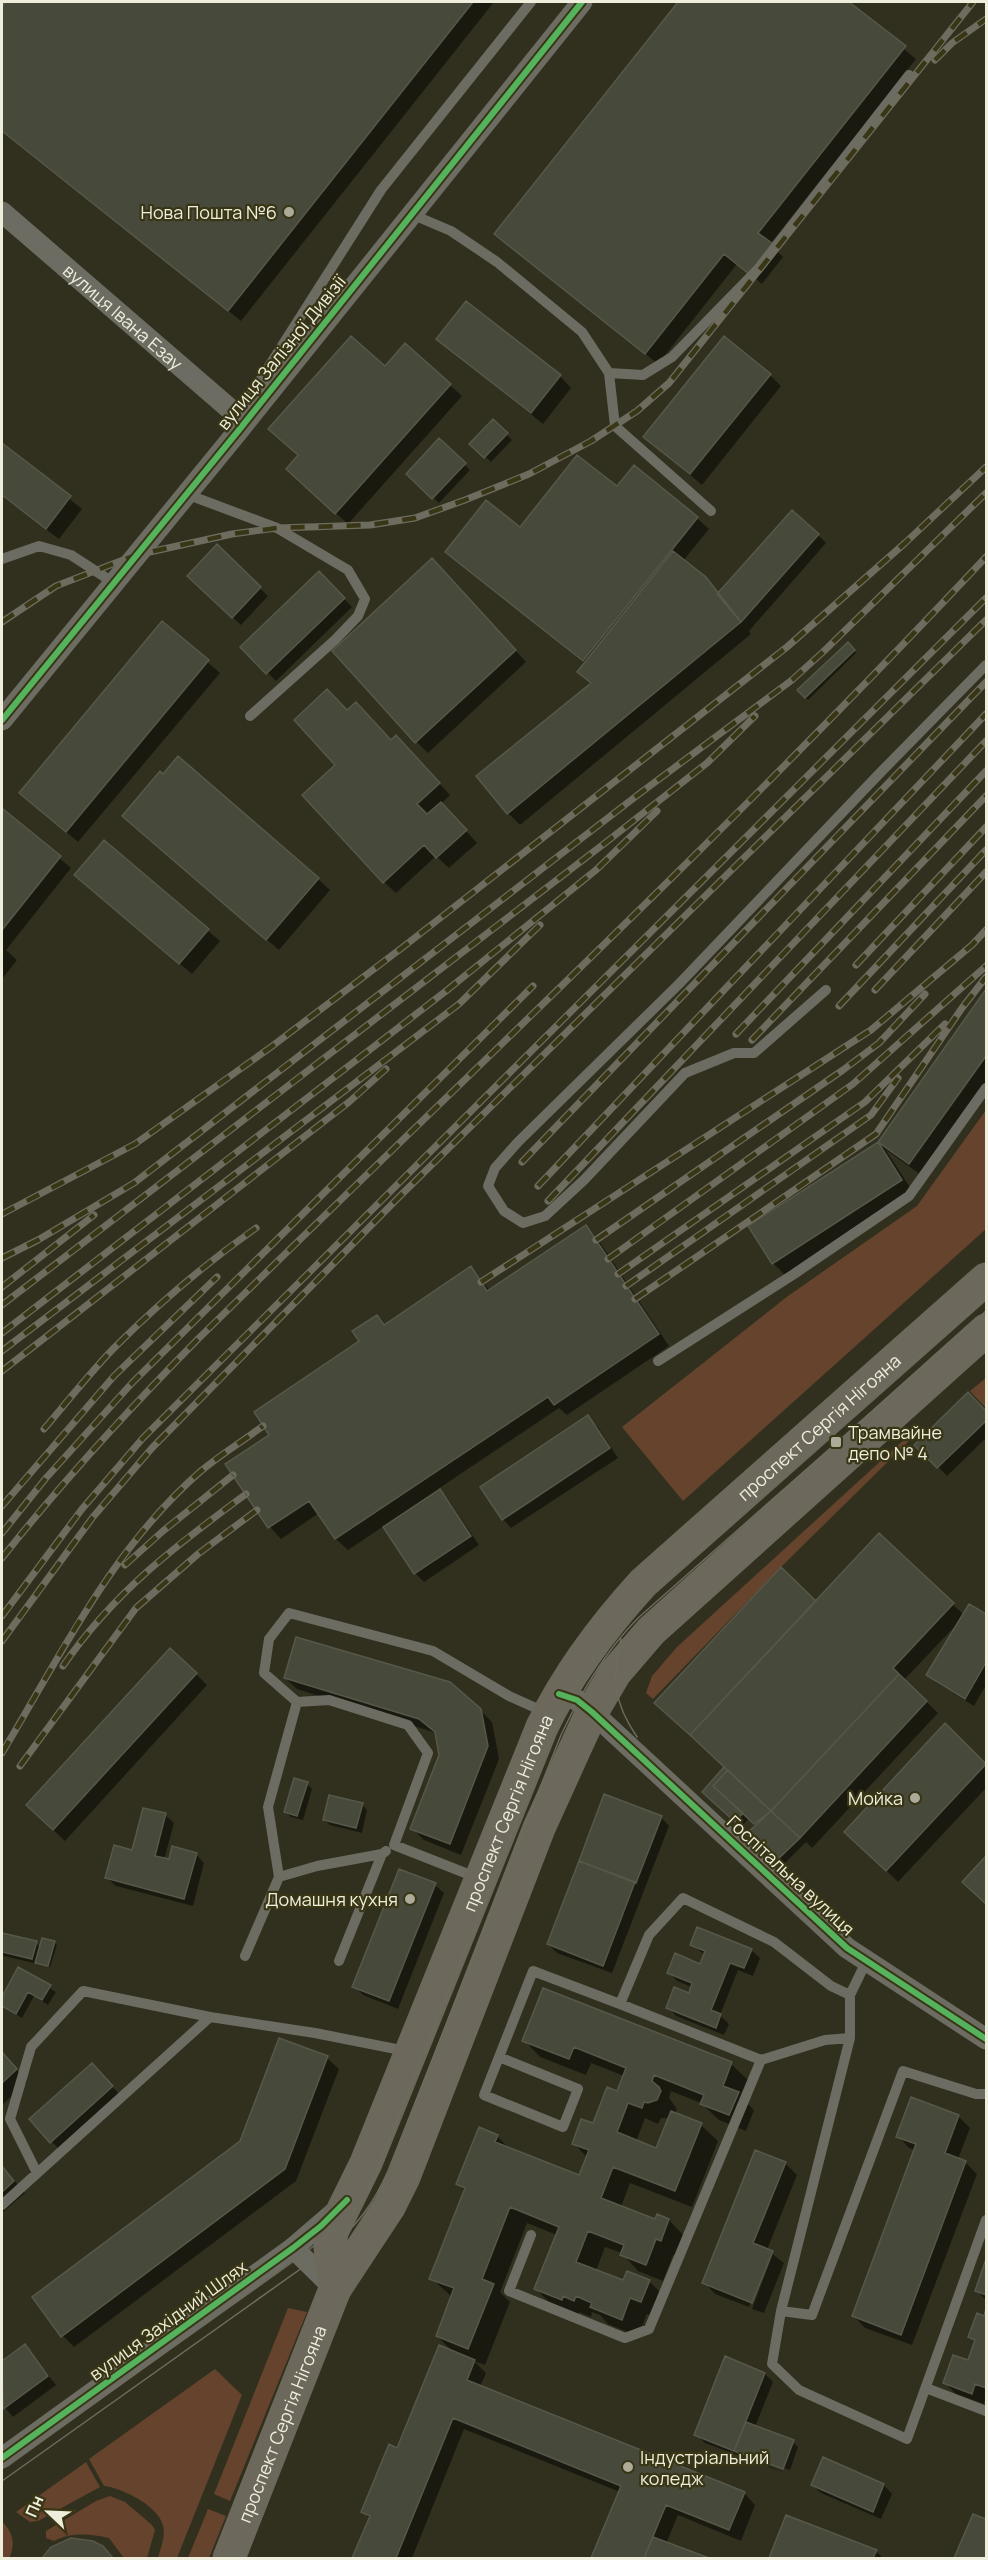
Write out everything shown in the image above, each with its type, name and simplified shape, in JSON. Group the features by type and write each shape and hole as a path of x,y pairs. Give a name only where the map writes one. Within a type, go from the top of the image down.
{"highway":[{"name":"проспект Сергія Нігояна","path":"335,2289 330,2248 332,2232 366,2163 554,1704 591,1644 643,1583 987,1279"},
{"name":"проспект Сергія Нігояна","path":"229,2559 335,2289 389,2207 404,2177 539,1828 592,1712 615,1673 651,1631 987,1330"}],"street":[{"name":"вулиця Залізної Дивізії","path":"2,720 186,494 240,418 411,214 582,2"},
{"name":"вулиця Івана Езау","path":"2,212 240,418"},
{"name":"Госпітальна вулиця","path":"554,1704 577,1700 847,1948 987,2039"},
{"name":"вулиця Західний Шлях","path":"2,2458 293,2248 321,2226 346,2200"},
{"path":"293,2248 335,2289"}],"lane":[{"path":"240,418 252,393 381,190 531,2"},
{"path":"609,373 643,375 672,357 758,269 909,75"},
{"path":"411,214 451,231 497,262 582,332 609,373 615,426 711,511"},
{"path":"186,494 277,528 348,570 365,599 358,616 335,640 250,716"},
{"path":"2,559 39,546 71,555 114,583"},
{"path":"826,990 754,1053 734,1053 685,1073 600,1164 545,1216 523,1223 504,1211 488,1186 495,1168 518,1142 679,984 878,775 987,665"},
{"path":"658,1361 794,1274 909,1196 987,1088"},
{"path":"279,1877 317,1866 382,1854 394,1845 428,1753 408,1725 329,1700 297,1702 264,1673 268,1639 289,1612 433,1651 508,1696 554,1704"},
{"path":"245,1956 279,1877 268,1807 297,1702"},
{"path":"394,1845 481,1879"},
{"path":"339,1961 382,1854"},
{"path":"620,2004 649,1935 683,1898 774,1942 831,1986 850,1995"},
{"path":"867,1960 850,1995 850,2038 781,2311 772,2364 799,2390 907,2439 987,2220"},
{"path":"499,2057 578,2089 563,2127 484,2095 499,2057 533,1971 760,2060 825,2040 850,2038"},
{"path":"37,2173 10,2119 31,2047 83,1991 210,2017 315,2033 411,2052"},
{"path":"2,2205 210,2017"},
{"path":"531,2235 509,2291 625,2338 649,2329 760,2060"},
{"path":"781,2311 812,2315 903,2071 976,2094 987,2094"},
{"path":"926,2388 987,2411"}],"shaded area":[{"path":"986,1110 986,1229 683,1501 622,1427 788,1296 917,1206"},
{"path":"986,1378 986,1408 970,1391"},
{"path":"907,1437 910,1440 781,1567 653,1699 646,1693 652,1676 677,1647"},
{"path":"288,2308 307,2312 230,2501 214,2494"},
{"path":"215,2369 242,2395 177,2558 158,2558 164,2534 160,2519 139,2499 112,2487 104,2486 89,2459"},
{"path":"86,2462 100,2487 38,2521 30,2522 16,2512"},
{"path":"110,2496 125,2502 155,2530 147,2558 124,2558 109,2538 81,2535 68,2536 54,2541 46,2538 46,2531 96,2501"},
{"path":"208,2509 226,2516 209,2558 188,2558"},
{"path":"2,2522 12,2538 9,2558 2,2558"}],"building":[{"path":"5,2 473,2 228,311 2,131 2,7"},
{"path":"678,2 849,2 906,46 758,233 773,244 749,274 724,254 645,354 494,234"},
{"path":"466,301 561,375 531,413 436,339"},
{"path":"351,336 385,366 405,343 451,384 335,514 286,469 298,455 268,429"},
{"path":"724,336 771,374 690,474 643,437"},
{"path":"493,419 508,433 484,458 469,444"},
{"path":"439,438 466,463 432,499 406,474"},
{"path":"2,443 71,496 46,529 2,495"},
{"path":"577,455 617,486 634,465 698,517 583,661 445,552 486,500 520,527"},
{"path":"792,510 819,534 741,622 717,594"},
{"path":"217,544 261,587 232,618 187,576"},
{"path":"673,551 706,577 741,622 507,814 476,776 591,683 577,672"},
{"path":"432,558 516,650 415,743 332,651"},
{"path":"319,571 345,598 266,674 240,647"},
{"path":"162,621 209,660 66,832 19,793"},
{"path":"848,642 855,650 805,698 797,690"},
{"path":"327,689 347,710 356,702 391,740 396,735 440,783 417,804 427,814 441,802 467,830 436,858 424,845 383,883 302,795 335,765 294,720"},
{"path":"178,756 319,878 266,940 122,816 160,771 163,774"},
{"path":"2,810 61,856 2,930"},
{"path":"104,840 209,929 179,964 74,875"},
{"path":"986,989 986,1056 909,1164 878,1142"},
{"path":"878,1142 902,1180 772,1264 748,1226"},
{"path":"586,1225 659,1334 554,1405 548,1397 335,1539 309,1501 268,1528 225,1464 269,1435 254,1412 359,1341 352,1331 377,1315 384,1325 471,1266 487,1291"},
{"path":"968,1392 986,1411 986,1421 937,1468 914,1445"},
{"path":"588,1415 610,1448 502,1520 480,1487"},
{"path":"440,1489 471,1536 414,1574 383,1527"},
{"path":"879,1533 954,1603 893,1668 899,1674 771,1811 690,1735"},
{"path":"781,1567 816,1601 690,1735 654,1703"},
{"path":"969,1604 986,1614 986,1662 965,1699 926,1675"},
{"path":"296,1637 450,1682 481,1709 488,1746 450,1844 410,1829 439,1755 435,1732 419,1719 284,1678"},
{"path":"170,1648 197,1673 53,1830 26,1805"},
{"path":"899,1674 927,1701 800,1838 771,1811"},
{"name":"Мойка","path":"945,1723 986,1764 886,1871 844,1832"},
{"path":"724,1767 728,1770 713,1786 743,1813 735,1822 702,1792"},
{"path":"728,1770 771,1811 754,1824 713,1786"},
{"path":"294,1778 308,1782 297,1816 284,1812"},
{"path":"604,1794 662,1816 636,1883 579,1861"},
{"path":"329,1795 363,1803 356,1828 323,1820"},
{"path":"143,1808 166,1813 155,1856 169,1859 172,1846 197,1853 184,1899 105,1878 114,1845 132,1850"},
{"path":"771,1811 800,1838 776,1861 746,1834"},
{"path":"986,1856 986,1904 962,1882"},
{"path":"579,1861 635,1882 603,1966 547,1944"},
{"path":"399,1869 436,1883 389,2001 352,1987"},
{"path":"697,1927 752,1949 744,1968 730,1963 711,2010 721,2014 716,2028 666,2008 674,1987 689,1993 692,1983 667,1973 675,1953 700,1964 705,1951 690,1945"},
{"path":"2,1933 37,1941 32,1959 2,1952"},
{"path":"42,1938 55,1941 48,1966 35,1963"},
{"path":"18,1967 51,1985 42,2000 28,1992 16,2014 2,2006 2,1997"},
{"path":"543,1988 732,2062 723,2086 739,2092 729,2115 700,2104 704,2095 654,2075 652,2081 661,2091 657,2100 644,2102 642,2108 628,2103 617,2132 656,2148 671,2111 702,2123 675,2191 613,2167 601,2198 655,2219 657,2214 669,2219 661,2241 656,2239 646,2265 620,2255 624,2245 588,2231 576,2262 623,2280 627,2271 650,2280 641,2302 630,2298 622,2320 590,2307 592,2303 576,2296 574,2301 563,2296 562,2300 534,2289 559,2227 510,2207 482,2279 494,2284 468,2349 436,2336 454,2288 429,2279 465,2188 456,2184 479,2127 498,2135 495,2142 579,2175 589,2150 572,2144 581,2119 593,2123 607,2087 617,2091 626,2068 574,2047 569,2059 522,2041"},
{"path":"279,2038 328,2056 285,2169 61,2337 32,2297 240,2141"},
{"path":"2,2052 17,2069 2,2083"},
{"path":"92,2063 113,2086 50,2143 29,2119"},
{"path":"911,2097 959,2115 945,2153 966,2161 901,2335 852,2316 916,2144 896,2137"},
{"path":"755,2150 786,2162 753,2243 773,2251 752,2303 702,2283"},
{"path":"2,2166 14,2181 2,2192"},
{"path":"986,2259 986,2295 975,2291"},
{"path":"986,2309 986,2388 975,2384 972,2394 943,2383 953,2355 968,2360 975,2340 968,2337 977,2313 984,2316"},
{"path":"25,2344 48,2376 3,2409 2,2361"},
{"name":"Індустріальний коледж","path":"439,2345 475,2360 467,2380 745,2492 729,2530 666,2505 644,2558 591,2558 621,2486 453,2418 396,2558 352,2558 370,2516 361,2512 389,2444 397,2448"},
{"path":"725,2356 765,2373 734,2451 694,2435"},
{"path":"746,2422 794,2440 783,2469 734,2451"},
{"path":"823,2457 884,2484 873,2512 811,2485"},
{"path":"973,2514 986,2519 986,2558 954,2558"},
{"path":"786,2515 877,2550 873,2558 769,2558"},
{"path":"653,2537 709,2558 644,2558"},
{"path":"71,2538 93,2541 103,2546 113,2558 42,2558 51,2547"}],"tram line":[{"path":"2,2469 301,2256 349,2218 370,2187 560,1714 585,1669 604,1642 638,1604 986,1297"},
{"path":"2,2481 330,2248 357,2222 371,2204 388,2171 561,1735 577,1703 604,1659 638,1618 986,1311"},
{"path":"621,1639 616,1666 617,1690 623,1713 637,1737"}],"railway":[{"path":"2,622 56,586 136,555 232,534 277,528 370,525 415,518 529,474 591,441 637,411 669,383 973,2"},
{"path":"935,60 952,43 986,19"},
{"path":"2,1214 135,1144 271,1047 403,947 787,647 905,543 986,467"},
{"path":"2,1258 38,1240 134,1183 639,794 792,680 986,493"},
{"path":"2,1558 97,1446 198,1339 695,855 986,557"},
{"path":"2,1616 82,1509 143,1438 986,598"},
{"path":"2,1641 93,1517 152,1448 400,1196 986,620"},
{"path":"522,1162 986,682"},
{"path":"538,1186 986,714"},
{"path":"2,1305 605,843 707,763 755,716"},
{"path":"548,1201 986,741"},
{"path":"736,1034 986,771"},
{"path":"752,1040 986,796"},
{"path":"2,1333 446,991 596,870 657,811"},
{"path":"856,965 986,827"},
{"path":"839,1006 986,850"},
{"path":"875,990 986,872"},
{"path":"2,1351 459,1004 540,925"},
{"path":"481,1282 871,1030 972,945 986,930"},
{"path":"608,1259 853,1084 986,966"},
{"path":"635,1299 876,1134 962,1008 986,977"},
{"path":"2,1533 46,1478 132,1383 533,986"},
{"path":"596,1240 843,1070 879,1043 925,994"},
{"path":"618,1274 865,1102 945,1024"},
{"path":"2,1371 349,1102 386,1069"},
{"path":"626,1286 871,1115 898,1078"},
{"path":"2,1287 94,1215"},
{"path":"44,1429 113,1349 200,1270 256,1228"},
{"path":"2,1506 114,1376 217,1277"},
{"path":"2,1753 90,1604 141,1533 201,1471 263,1426"},
{"path":"125,1565 233,1475"},
{"path":"63,1666 103,1615 124,1593 170,1552 246,1494"},
{"path":"20,1766 136,1608 198,1554 257,1510"}],"cycle path":[{"path":"2,720 239,430 582,2"},
{"path":"559,1694 577,1700 592,1712 847,1948 986,2039"},
{"path":"2,2458 293,2248 321,2226 347,2200"}],"place":[{"name":"Нова Пошта №6","path":"289,212"},
{"name":"Трамвайне депо № 4","path":"836,1442"},
{"name":"Мойка","path":"915,1798"},
{"name":"Домашня кухня","path":"410,1899"},
{"name":"Індустріальний коледж","path":"628,2467"}]}
